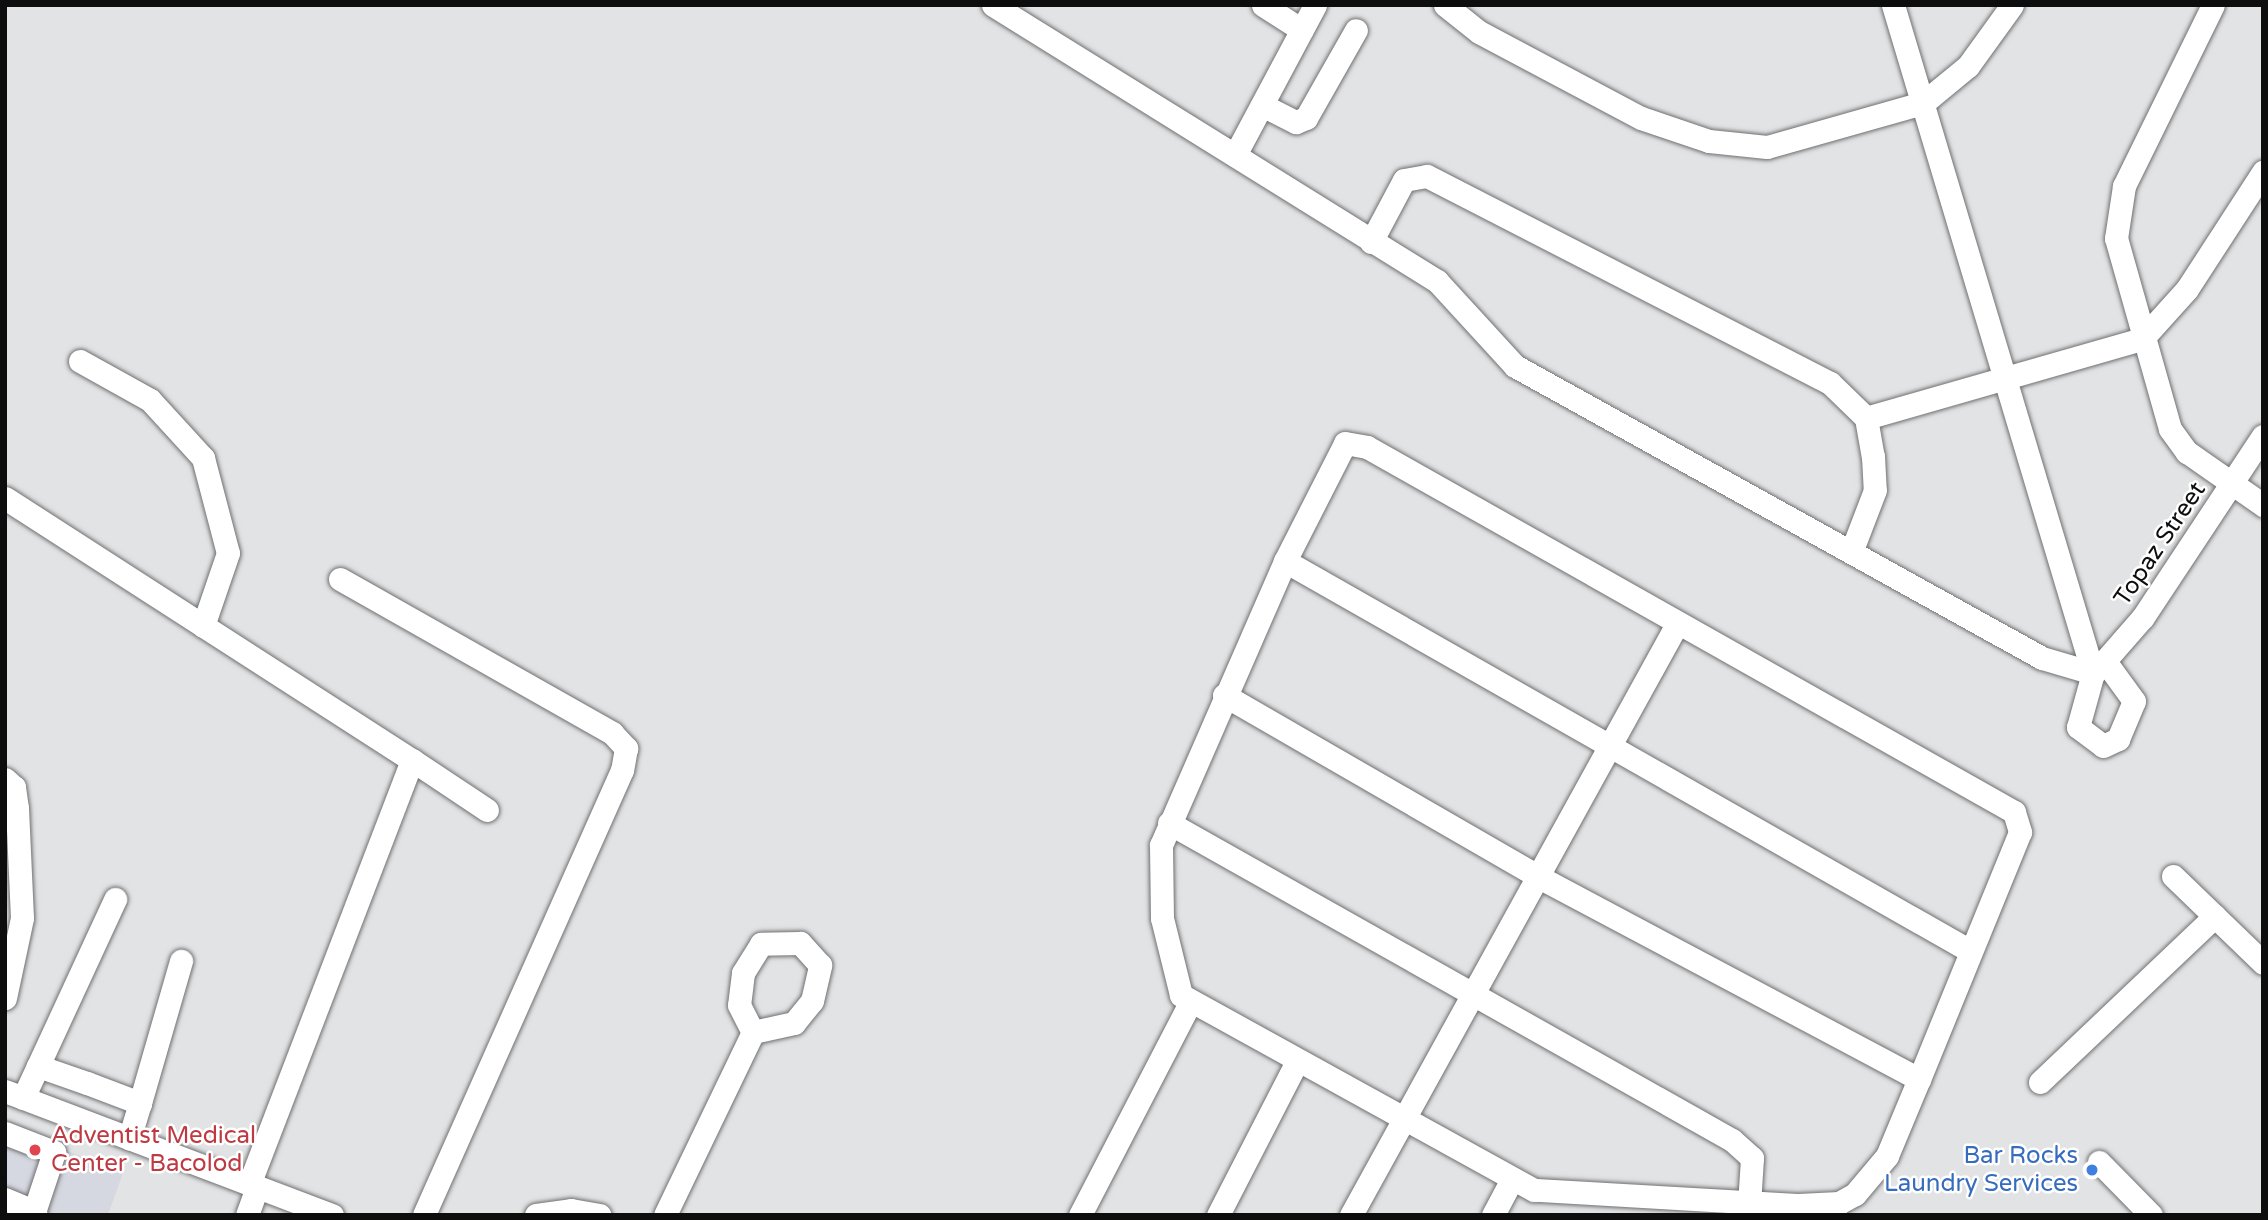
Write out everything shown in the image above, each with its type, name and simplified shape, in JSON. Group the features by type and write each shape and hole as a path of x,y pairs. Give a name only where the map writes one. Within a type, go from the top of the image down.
{"street":[{"path":"993,5 1445,288 1515,366 1852,550 2042,658 2100,669 2006,379 1893,5"},
{"path":"1263,5 1302,30"},
{"path":"1235,155 1315,5"},
{"path":"1445,5 1479,32 1641,118 1709,141 1767,147 1923,103 1968,66 2012,5"},
{"path":"2213,5 2117,209 2116,238 2142,339 2170,429 2187,452 2263,505"},
{"path":"1262,105 1296,122 1306,118 1356,30"},
{"path":"1866,418 2142,339 2187,289 2263,172"},
{"path":"1371,242 1404,180 1427,176 1830,383 1866,418 1875,490 1852,550"},
{"path":"80,361 159,407 203,458 228,553 203,626"},
{"name":"Topaz Street","path":"2100,669 2232,484 2263,436"},
{"path":"1356,443 2014,812 2020,832 1887,1156 1855,1194 1839,1203 1749,1205 1572,1197 1511,1181 1296,1063 1190,1003 1181,995 1162,918 1159,868 1169,823 1285,561 1337,449 1356,443"},
{"path":"5,498 487,810"},
{"path":"1285,561 1970,951"},
{"path":"340,579 612,733 626,748 622,770 424,1215"},
{"path":"1351,1215 1399,1120 1611,748 1678,624"},
{"path":"1224,695 1537,876 1919,1079"},
{"path":"247,1215 253,1186 412,760"},
{"path":"5,779 14,787 17,808 22,928 5,998"},
{"path":"1169,823 1469,995 1732,1140 1752,1158 1749,1205"},
{"path":"2173,876 2263,963"},
{"path":"115,899 38,1066 14,1095 332,1215"},
{"path":"2040,1082 2215,915"},
{"path":"129,1138 181,961"},
{"path":"1080,1215 1190,1003"},
{"path":"664,1215 753,1032"},
{"path":"1218,1215 1296,1063"},
{"path":"38,1066 140,1103"},
{"path":"5,1199 34,1213 68,1116"},
{"path":"5,1133 54,1152"},
{"path":"2099,1162 2151,1215"},
{"path":"1493,1215 1511,1181"},
{"path":"536,1215 570,1209 600,1215"}],"shaded area":[{"name":"Adventist Medical Center - Bacolod","path":"5,1126 123,1173 108,1215 5,1215"}],"place":[{"name":"Adventist Medical Center - Bacolod","path":"35,1150"},
{"name":"Bar Rocks Laundry Services","path":"2092,1170"}]}
